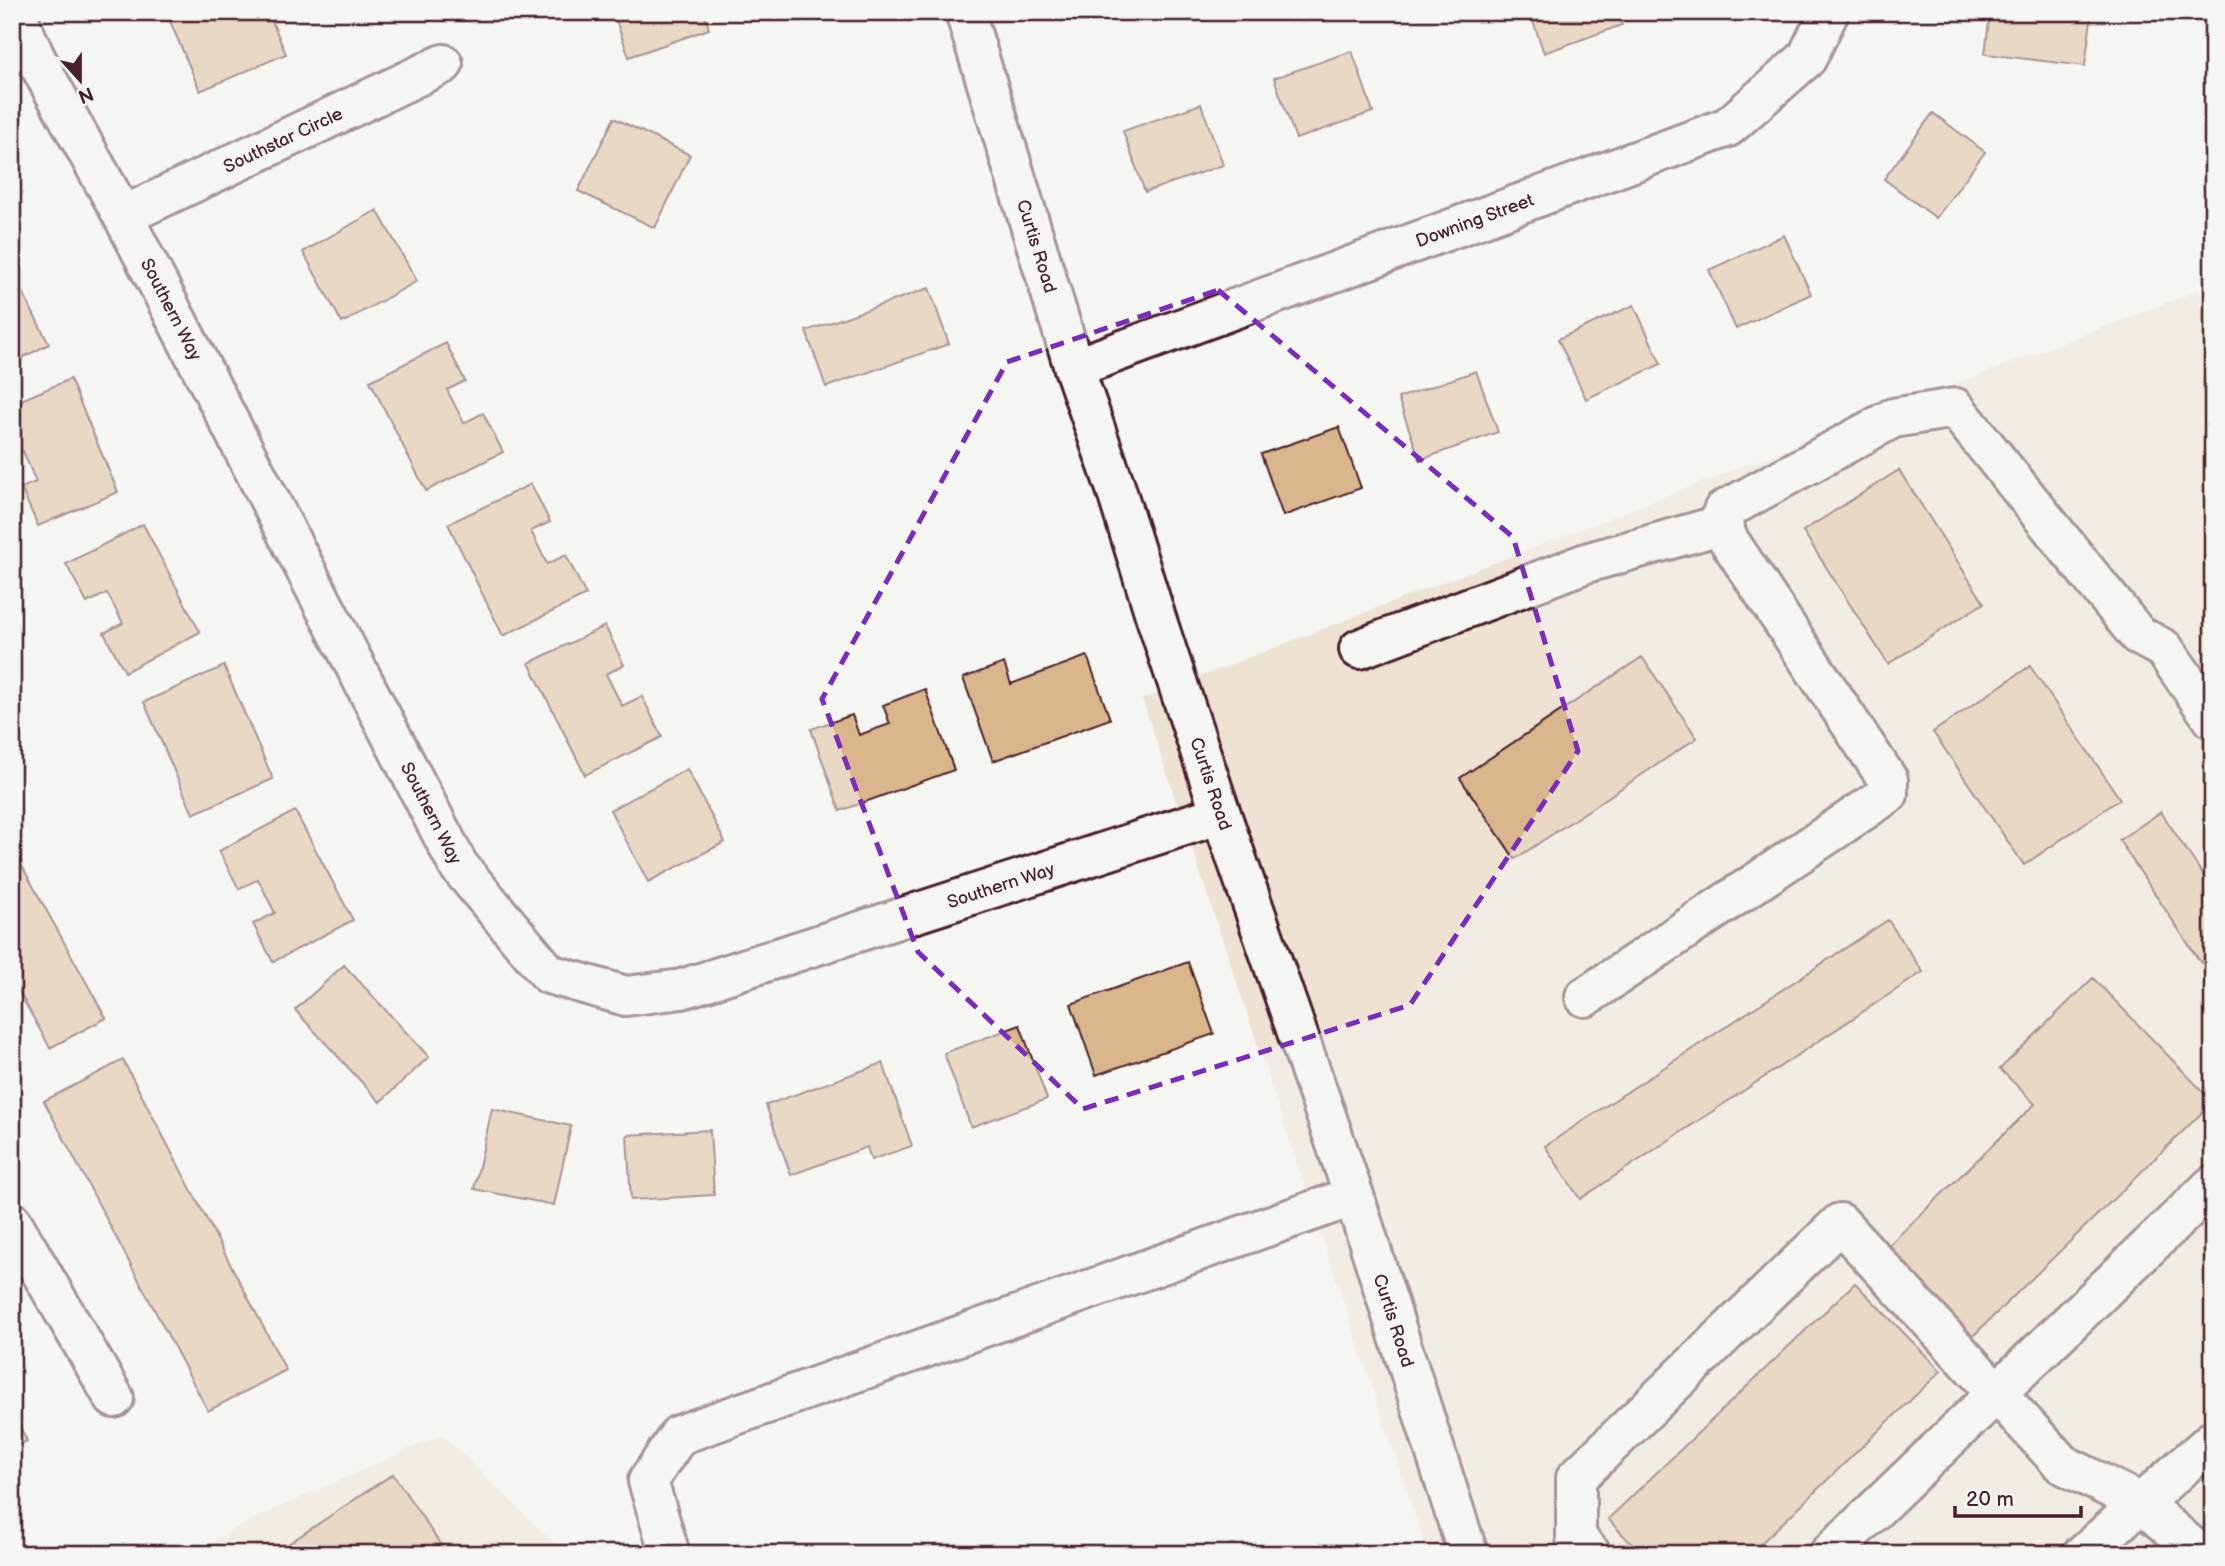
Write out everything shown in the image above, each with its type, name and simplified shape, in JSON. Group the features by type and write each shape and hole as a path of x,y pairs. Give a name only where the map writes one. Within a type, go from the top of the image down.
{"street":[{"name":"Southern Way","path":"15,12 36,59 122,216 458,865 549,974 626,996 682,989 1221,814"},
{"name":"Curtis Road","path":"965,12 1074,368 1221,814 1354,1196 1468,1554"},
{"name":"Downing Street","path":"1074,368 1728,127 1807,58 1829,12"},
{"name":"Southstar Circle","path":"122,216 443,64"},
{"path":"1585,998 1888,794 1888,780 1726,536 1723,512 1893,418 1955,408 2138,635 2164,649 2213,719"},
{"path":"1360,649 1586,563 1724,524"},
{"path":"1829,1554 2213,1185"},
{"path":"670,1554 648,1481 679,1435 1354,1196"},
{"path":"12,1222 114,1398"},
{"path":"1591,1554 1576,1537 1576,1478 1840,1223 1994,1394 2062,1465 2141,1503 2200,1554"},
{"path":"2083,1554 2213,1440"}],"highlighted area":[{"path":"1218,290 1513,537 1578,751 1410,1005 1083,1109 918,952 822,699 1007,362"}],"shaded area":[{"path":"2199,290 2213,316 2213,1554 1415,1554 1425,1546 1142,699"},
{"path":"442,1434 565,1554 192,1554 247,1522"}],"building":[{"path":"166,12 242,12 246,21 268,12 286,54 200,91"},
{"path":"613,12 704,12 709,29 629,57"},
{"path":"1530,12 1617,12 1622,25 1544,53"},
{"path":"1990,12 2092,12 2085,66 1985,54"},
{"path":"1352,51 1373,112 1296,139 1274,78"},
{"path":"1201,104 1223,165 1145,192 1123,131"},
{"path":"1933,113 1985,152 1936,218 1884,179"},
{"path":"614,118 690,155 655,228 578,191"},
{"path":"377,210 417,281 342,323 303,252"},
{"path":"1784,235 1811,294 1736,329 1709,270"},
{"path":"12,272 49,344 12,363"},
{"path":"929,288 949,344 826,387 806,331"},
{"path":"1634,305 1661,364 1586,399 1558,339"},
{"path":"446,343 465,381 447,390 464,423 483,413 503,452 426,491 370,381"},
{"path":"1476,371 1498,432 1420,460 1398,398"},
{"path":"70,379 118,492 38,526 21,488 36,482 23,451 12,456 12,404"},
{"path":"1339,427 1361,488 1283,516 1261,454"},
{"path":"1899,470 1984,603 1888,664 1803,531"},
{"path":"531,484 550,522 531,531 547,564 566,555 586,595 503,636 448,524"},
{"path":"143,524 200,632 125,672 104,633 123,623 107,593 87,603 66,564"},
{"path":"605,626 624,665 606,674 622,706 642,696 662,737 585,775 529,663"},
{"path":"1087,656 1110,719 993,761 963,678 1004,663 1011,684"},
{"path":"1642,657 1697,738 1515,859 1460,778"},
{"path":"224,666 273,779 193,814 144,702"},
{"path":"2030,666 2120,799 2024,865 1933,732"},
{"path":"925,689 954,770 840,811 811,729 852,715 859,735 890,724 883,705"},
{"path":"687,769 725,842 648,882 610,810"},
{"path":"295,811 353,920 273,962 253,924 275,913 258,879 239,889 219,851"},
{"path":"2161,812 2213,890 2213,955 2201,963 2119,840"},
{"path":"12,848 106,1018 50,1048 12,979"},
{"path":"1888,920 1923,972 1580,1199 1545,1146"},
{"path":"1188,962 1214,1034 1096,1075 1071,1004"},
{"path":"344,965 429,1057 380,1102 295,1010"},
{"path":"2093,978 2213,1102 1973,1336 1886,1248 2035,1104 2000,1069"},
{"path":"1020,1025 1047,1099 971,1127 944,1053"},
{"path":"123,1060 286,1370 208,1411 44,1101"},
{"path":"883,1063 912,1146 871,1160 867,1147 791,1175 766,1105"},
{"path":"492,1109 571,1126 554,1205 474,1189"},
{"path":"710,1130 714,1195 631,1200 627,1135"},
{"path":"1855,1283 1941,1371 1750,1554 1641,1554 1608,1519"},
{"path":"12,1410 27,1441 12,1448"},
{"path":"393,1474 447,1554 273,1554"}]}
